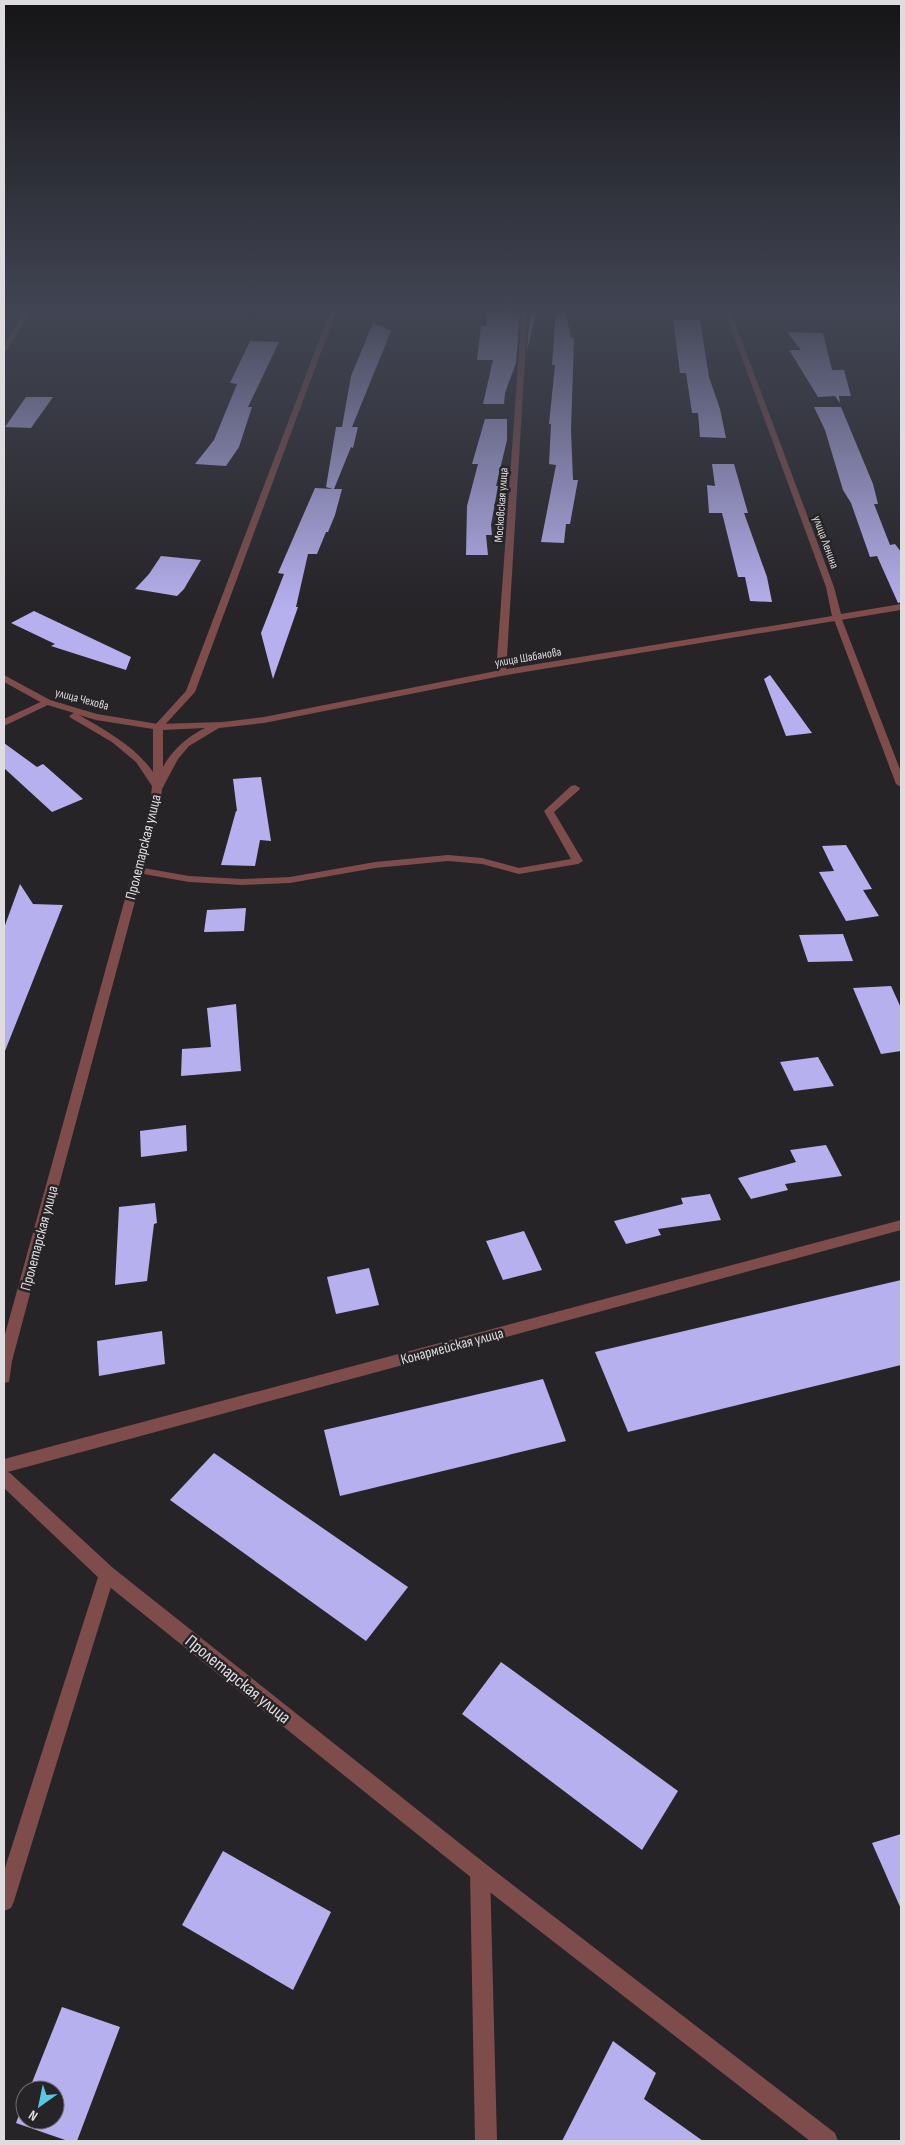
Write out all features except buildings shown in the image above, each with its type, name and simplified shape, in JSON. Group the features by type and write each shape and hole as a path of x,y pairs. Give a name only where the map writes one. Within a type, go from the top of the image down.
{"street":[{"path":"158,728 190,692 296,409"},
{"name":"Московская улица","path":"501,674 518,409"},
{"name":"улица Ленина","path":"764,409 830,587 837,618 901,784"},
{"name":"улица Шабанова","path":"158,728 223,725 264,720 501,674 901,607"},
{"name":"улица Чехова","path":"4,678 47,702 96,717 158,728"},
{"path":"4,723 47,702 115,740 138,760 158,787 169,762 182,747 201,734 223,725"},
{"name":"Пролетарская улица","path":"4,1377 6,1361 155,808 158,787 156,764 158,728"},
{"path":"138,870 189,879 242,882 290,880 375,865 448,858 482,861 519,872 578,861 549,811 575,788"},
{"name":"Конармейская улица","path":"4,1466 901,1225"},
{"name":"Пролетарская улица","path":"4,1478 107,1574 480,1872 826,2141"},
{"path":"4,1901 107,1574"},
{"path":"480,1872 486,2141"}]}
